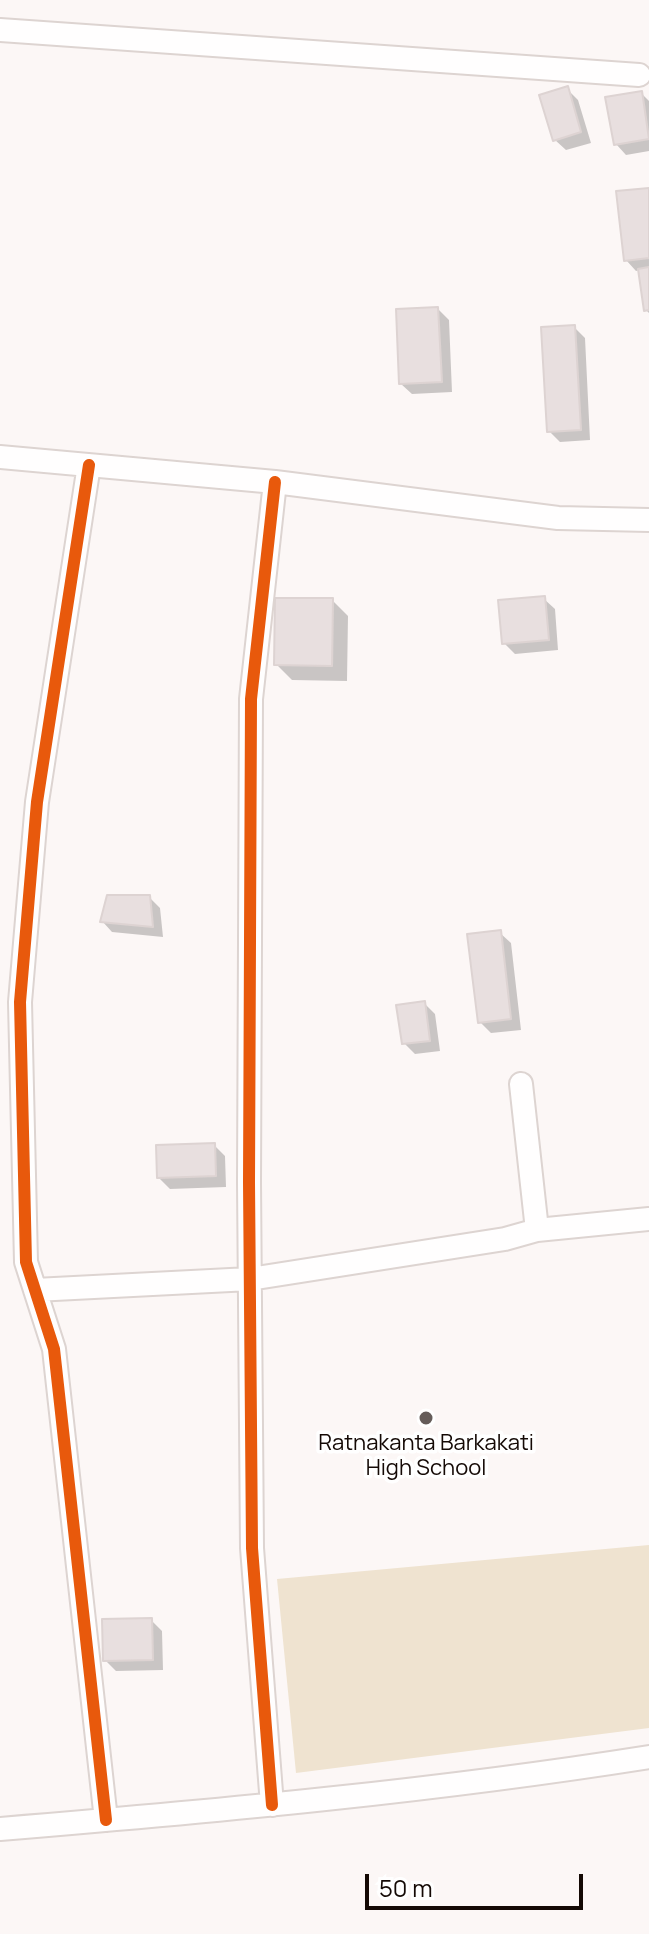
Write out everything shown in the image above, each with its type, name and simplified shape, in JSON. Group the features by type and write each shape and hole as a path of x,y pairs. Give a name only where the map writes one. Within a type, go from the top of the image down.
{"street":[{"path":"0,30 639,75"},
{"path":"0,457 275,482 558,518 649,520"},
{"path":"89,465 37,802 20,1002 26,1262 54,1349 106,1820"},
{"path":"272,1805 252,1548 251,699 275,482"},
{"path":"521,1084 537,1230"},
{"path":"35,1290 250,1279 505,1239 537,1230 649,1219"},
{"path":"0,1829 272,1805 562,1771 649,1757"}],"shaded area":[{"path":"649,1545 649,1728 296,1773 277,1579"}],"building":[{"path":"568,86 581,132 553,141 539,95"},
{"path":"642,91 649,139 614,145 605,97"},
{"path":"649,188 649,258 624,261 616,191"},
{"path":"649,267 649,310 644,311 638,269"},
{"path":"438,307 442,382 399,384 396,309"},
{"path":"575,325 581,430 547,432 541,327"},
{"path":"545,596 549,640 502,644 498,600"},
{"path":"275,598 333,598 332,666 274,665"},
{"path":"107,895 150,895 153,927 100,922"},
{"path":"501,930 511,1019 478,1023 467,934"},
{"path":"425,1001 430,1041 402,1044 396,1005"},
{"path":"215,1143 216,1176 157,1178 156,1145"},
{"path":"152,1618 153,1660 103,1661 102,1619"}],"cycle path":[{"path":"89,465 37,802 20,1002 26,1262 54,1349 106,1820"},
{"path":"272,1805 252,1548 249,1182 251,699 275,482"}],"place":[{"name":"Ratnakanta Barkakati High School","path":"426,1418"}]}
